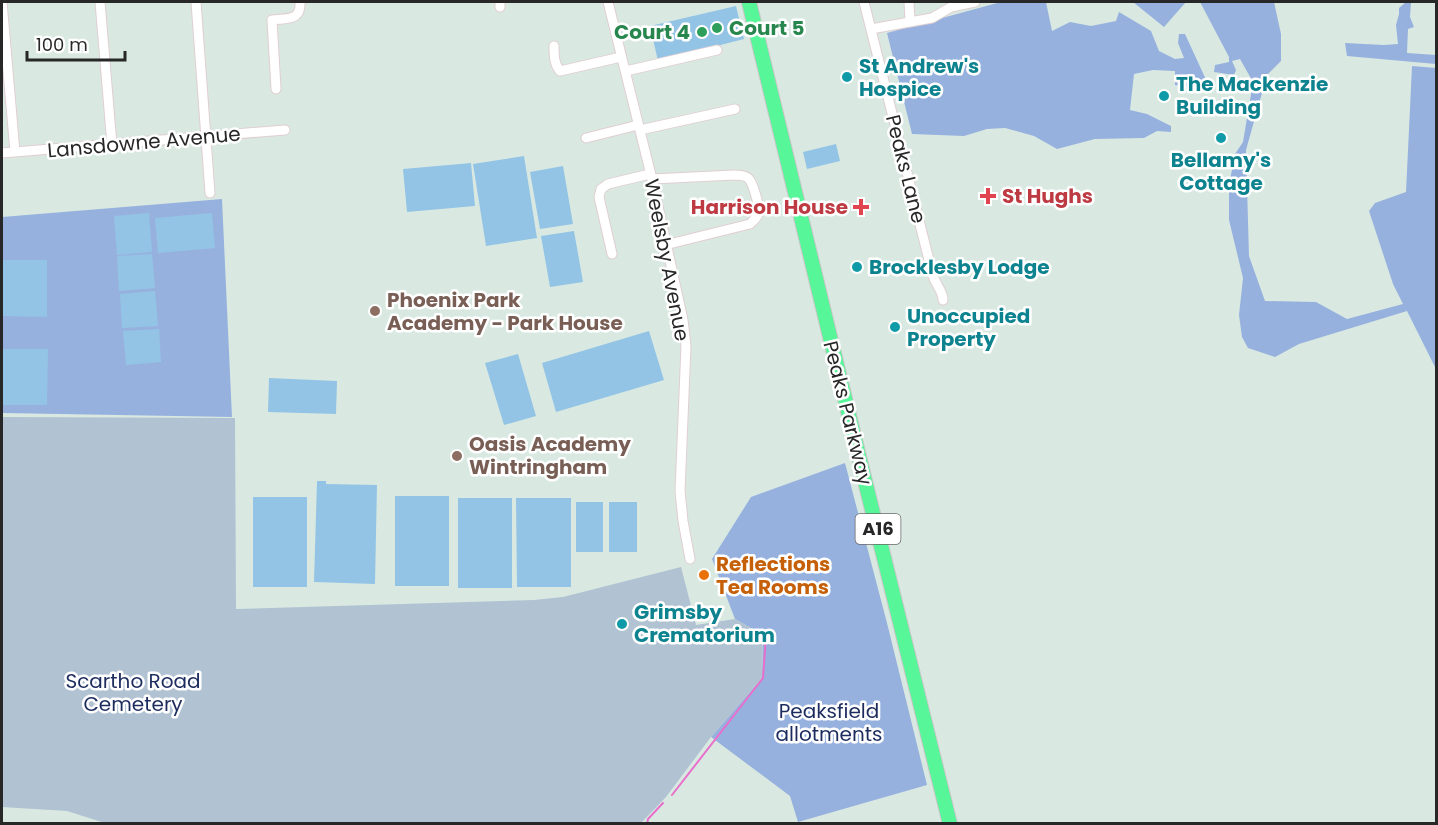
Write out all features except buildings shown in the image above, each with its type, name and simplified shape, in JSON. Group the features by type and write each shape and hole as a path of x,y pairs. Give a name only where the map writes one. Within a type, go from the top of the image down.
{"highway":[{"name":"Peaks Parkway","path":"749,2 950,824"}],"street":[{"path":"2,2 15,152"},
{"path":"100,2 112,145"},
{"path":"195,2 210,193"},
{"name":"Weelsby Avenue","path":"608,2 651,176 683,320 686,346 680,491 690,559"},
{"name":"Peaks Lane","path":"864,2 935,284 943,293 943,300"},
{"path":"909,2 910,21"},
{"path":"871,29 932,18 951,7 975,2"},
{"path":"276,89 272,20 296,16 299,14 300,4"},
{"path":"554,46 553,57 560,71 621,57"},
{"path":"626,71 717,50"},
{"path":"586,138 735,109"},
{"name":"Lansdowne Avenue","path":"2,153 285,130"},
{"path":"612,254 599,197 601,189 608,184 651,176 740,175 750,180 759,209 757,218 750,224 665,245"}],"green space":[{"path":"1001,2 1046,2 1052,31 1070,22 1091,26 1116,21 1119,12 1151,31 1159,51 1175,59 1184,58 1178,43 1179,34 1185,34 1208,84 1207,91 1175,85 1175,71 1153,70 1134,74 1130,110 1147,114 1171,126 1171,132 1157,131 1144,138 1095,139 1057,149 1034,136 1005,128 987,129 964,136 912,134 887,33"},
{"path":"1133,2 1186,2 1164,27"},
{"path":"1200,2 1274,2 1281,34 1281,61 1267,75 1246,150 1249,256 1265,301 1316,302 1347,319 1403,304 1393,284 1369,211 1375,203 1406,192 1412,66 1436,68 1436,369 1407,311 1299,344 1275,357 1248,348 1242,337 1239,315 1243,278 1229,220 1229,185 1235,154 1243,142 1253,82 1240,59 1232,61 1236,70 1234,75 1214,72 1215,65 1229,62 1229,57"},
{"path":"1406,2 1411,2 1410,17 1414,27 1408,29 1407,53 1436,55 1436,64 1347,56 1345,43 1398,44 1396,25 1399,8"},
{"path":"222,199 232,417 2,413 2,217"},
{"name":"Scartho Road Cemetery","path":"2,417 235,418 236,609 534,600 563,597 681,567 696,625 735,619 763,635 762,678 711,737 666,797 641,823 108,824 67,811 2,807"},
{"name":"Peaksfield allotments","path":"845,463 927,785 798,822 790,796 711,737 762,678 763,635 735,619 712,559 751,497"}],"shaded area":[{"path":"736,6 744,39 658,61 650,26"},
{"path":"836,144 840,161 807,169 803,152"},
{"path":"524,156 537,238 486,246 473,164"},
{"path":"471,163 475,206 407,212 403,169"},
{"path":"563,166 573,224 540,229 530,172"},
{"path":"149,213 152,252 117,255 114,216"},
{"path":"212,213 215,248 158,253 155,218"},
{"path":"574,231 583,282 550,287 541,236"},
{"path":"152,254 155,288 119,291 117,256"},
{"path":"2,260 47,260 47,317 2,316"},
{"path":"155,291 158,326 122,328 120,294"},
{"path":"159,329 161,362 126,365 123,331"},
{"path":"649,331 664,380 556,412 542,363"},
{"path":"2,349 48,349 47,405 2,405"},
{"path":"518,354 536,416 504,425 485,363"},
{"path":"269,378 337,381 336,414 268,412"},
{"path":"317,481 326,481 326,484 377,485 375,584 314,582"},
{"path":"395,496 449,496 449,586 395,586"},
{"path":"253,497 307,497 307,587 253,587"},
{"path":"458,498 512,498 512,588 458,588"},
{"path":"516,498 571,498 571,587 517,587"},
{"path":"576,502 603,502 603,552 576,552"},
{"path":"609,502 637,502 637,552 609,552"}],"waterway":[{"path":"672,795 763,678 766,636"},
{"path":"647,824 648,819 663,803"}],"place":[{"name":"Court 5","path":"717,28"},
{"name":"Court 4","path":"702,32"},
{"name":"St Andrew's Hospice","path":"847,77"},
{"name":"The Mackenzie Building","path":"1164,96"},
{"name":"Bellamy's Cottage","path":"1221,138"},
{"name":"St Hughs","path":"988,196"},
{"name":"Harrison House","path":"861,207"},
{"name":"Brocklesby Lodge","path":"857,267"},
{"name":"Phoenix Park Academy - Park House","path":"375,311"},
{"name":"Unoccupied Property","path":"895,327"},
{"name":"Oasis Academy Wintringham","path":"457,456"},
{"name":"Reflections Tea Rooms","path":"704,575"},
{"name":"Grimsby Crematorium","path":"622,624"}]}
